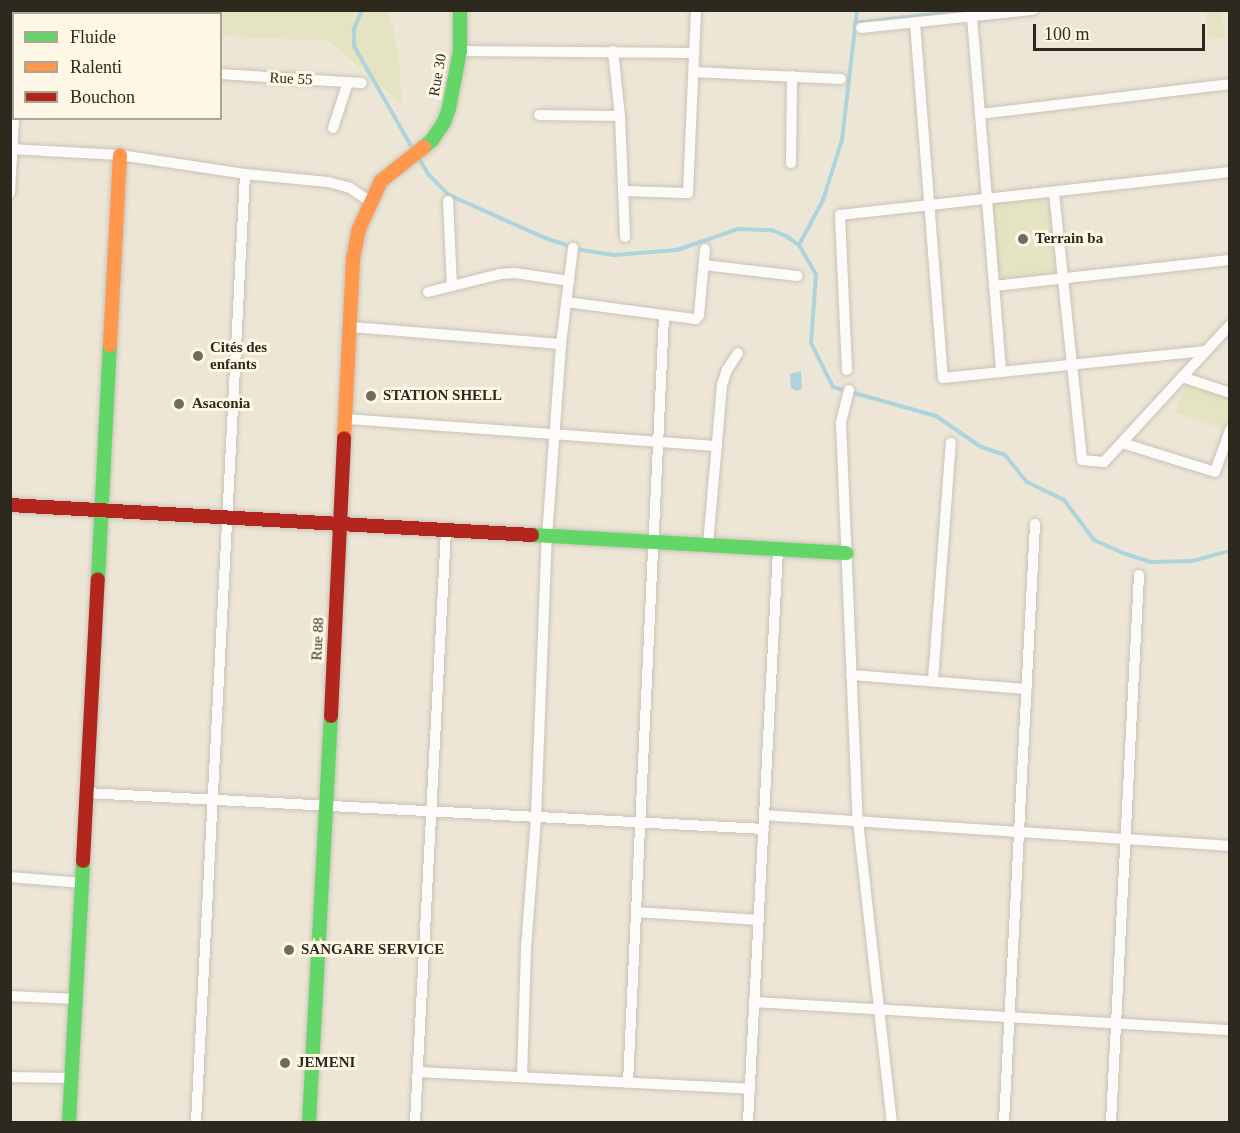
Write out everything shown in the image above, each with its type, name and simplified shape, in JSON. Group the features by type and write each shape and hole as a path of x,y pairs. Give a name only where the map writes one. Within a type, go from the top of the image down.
{"street":[{"name":"Rue 30","path":"432,140 449,108 460,51 460,10"},
{"path":"623,191 688,193 696,10"},
{"path":"861,28 923,18 972,17 1033,10"},
{"path":"972,17 1001,372"},
{"path":"923,18 930,206 943,378 1206,351"},
{"path":"460,51 694,53"},
{"path":"613,51 620,116 625,237"},
{"path":"694,72 841,79"},
{"name":"Rue 55","path":"222,75 362,83"},
{"path":"791,163 792,76"},
{"path":"333,128 348,82"},
{"path":"980,114 1230,84"},
{"path":"539,115 620,116"},
{"path":"10,193 14,120"},
{"name":"Rue 88","path":"309,1122 354,259 359,229 369,201 381,181 393,168 432,140"},
{"path":"12,149 120,155 245,174 328,182 350,188 369,201"},
{"path":"69,1122 120,155"},
{"path":"847,370 840,215 1230,172"},
{"path":"196,1122 245,174"},
{"path":"1054,193 1082,460 1104,462 1230,325"},
{"path":"448,201 452,286"},
{"path":"522,1077 526,948 536,817 547,536 561,344 573,248"},
{"path":"566,303 691,321 699,315 705,249"},
{"path":"994,286 1230,260"},
{"path":"704,265 798,276"},
{"path":"428,292 515,273 569,281"},
{"path":"628,1083 664,316"},
{"path":"350,327 561,344"},
{"path":"708,545 722,386 727,370 738,353"},
{"path":"1182,377 1230,393"},
{"path":"849,390 841,423 858,821 892,1122"},
{"path":"347,419 554,436 717,446"},
{"path":"1122,443 1215,472 1230,430"},
{"path":"933,680 951,443"},
{"path":"10,505 846,553"},
{"path":"1004,1122 1035,524"},
{"path":"415,1122 446,530"},
{"path":"748,1122 778,549"},
{"path":"1111,1122 1139,576"},
{"path":"851,675 1026,689"},
{"path":"86,793 764,829"},
{"path":"764,815 1230,846"},
{"path":"10,877 82,883"},
{"path":"636,912 759,920"},
{"path":"10,996 76,999"},
{"path":"754,1002 1230,1030"},
{"path":"418,1072 750,1089"},
{"path":"10,1077 71,1078"}],"green space":[{"path":"205,10 389,11 398,49 402,104 329,41 222,36 222,12 204,12"},
{"path":"1206,11 1222,11 1225,37 1209,39"},
{"name":"Terrain ba","path":"1050,198 1058,276 997,281 989,202"},
{"path":"1186,383 1229,398 1229,418 1225,430 1176,413"}],"water":[{"path":"801,371 802,388 797,391 791,388 790,374"}],"waterway":[{"path":"362,10 354,29 354,46 414,151"},
{"path":"799,245 823,200 842,140 857,10"},
{"path":"855,23 968,10"},
{"path":"418,157 429,175 449,195 545,238 582,250 614,255 677,250 738,229 772,230 786,236 799,245 816,275 811,343 833,387 936,416 981,447 1005,455 1027,482 1064,500 1094,540 1126,554 1150,562 1192,561 1230,551"}],"traffic: fast":[{"path":"424,147 432,140 444,122 449,108 460,51 460,10"},
{"path":"98,579 110,345"},
{"path":"532,535 846,553"},
{"path":"309,1122 331,716"},
{"path":"69,1122 83,861"}],"traffic: slow":[{"path":"344,438 353,259 359,229 381,181 424,147"},
{"path":"110,345 120,155"}],"traffic: jam":[{"path":"331,716 344,438"},
{"path":"10,505 532,535"},
{"path":"83,861 98,579"}],"place":[{"name":"Terrain ba","path":"1023,239"},
{"name":"Cités des enfants","path":"198,356"},
{"name":"STATION SHELL","path":"371,396"},
{"name":"Asaconia","path":"179,404"},
{"name":"SANGARE SERVICE","path":"289,950"},
{"name":"JEMENI","path":"285,1063"}]}
